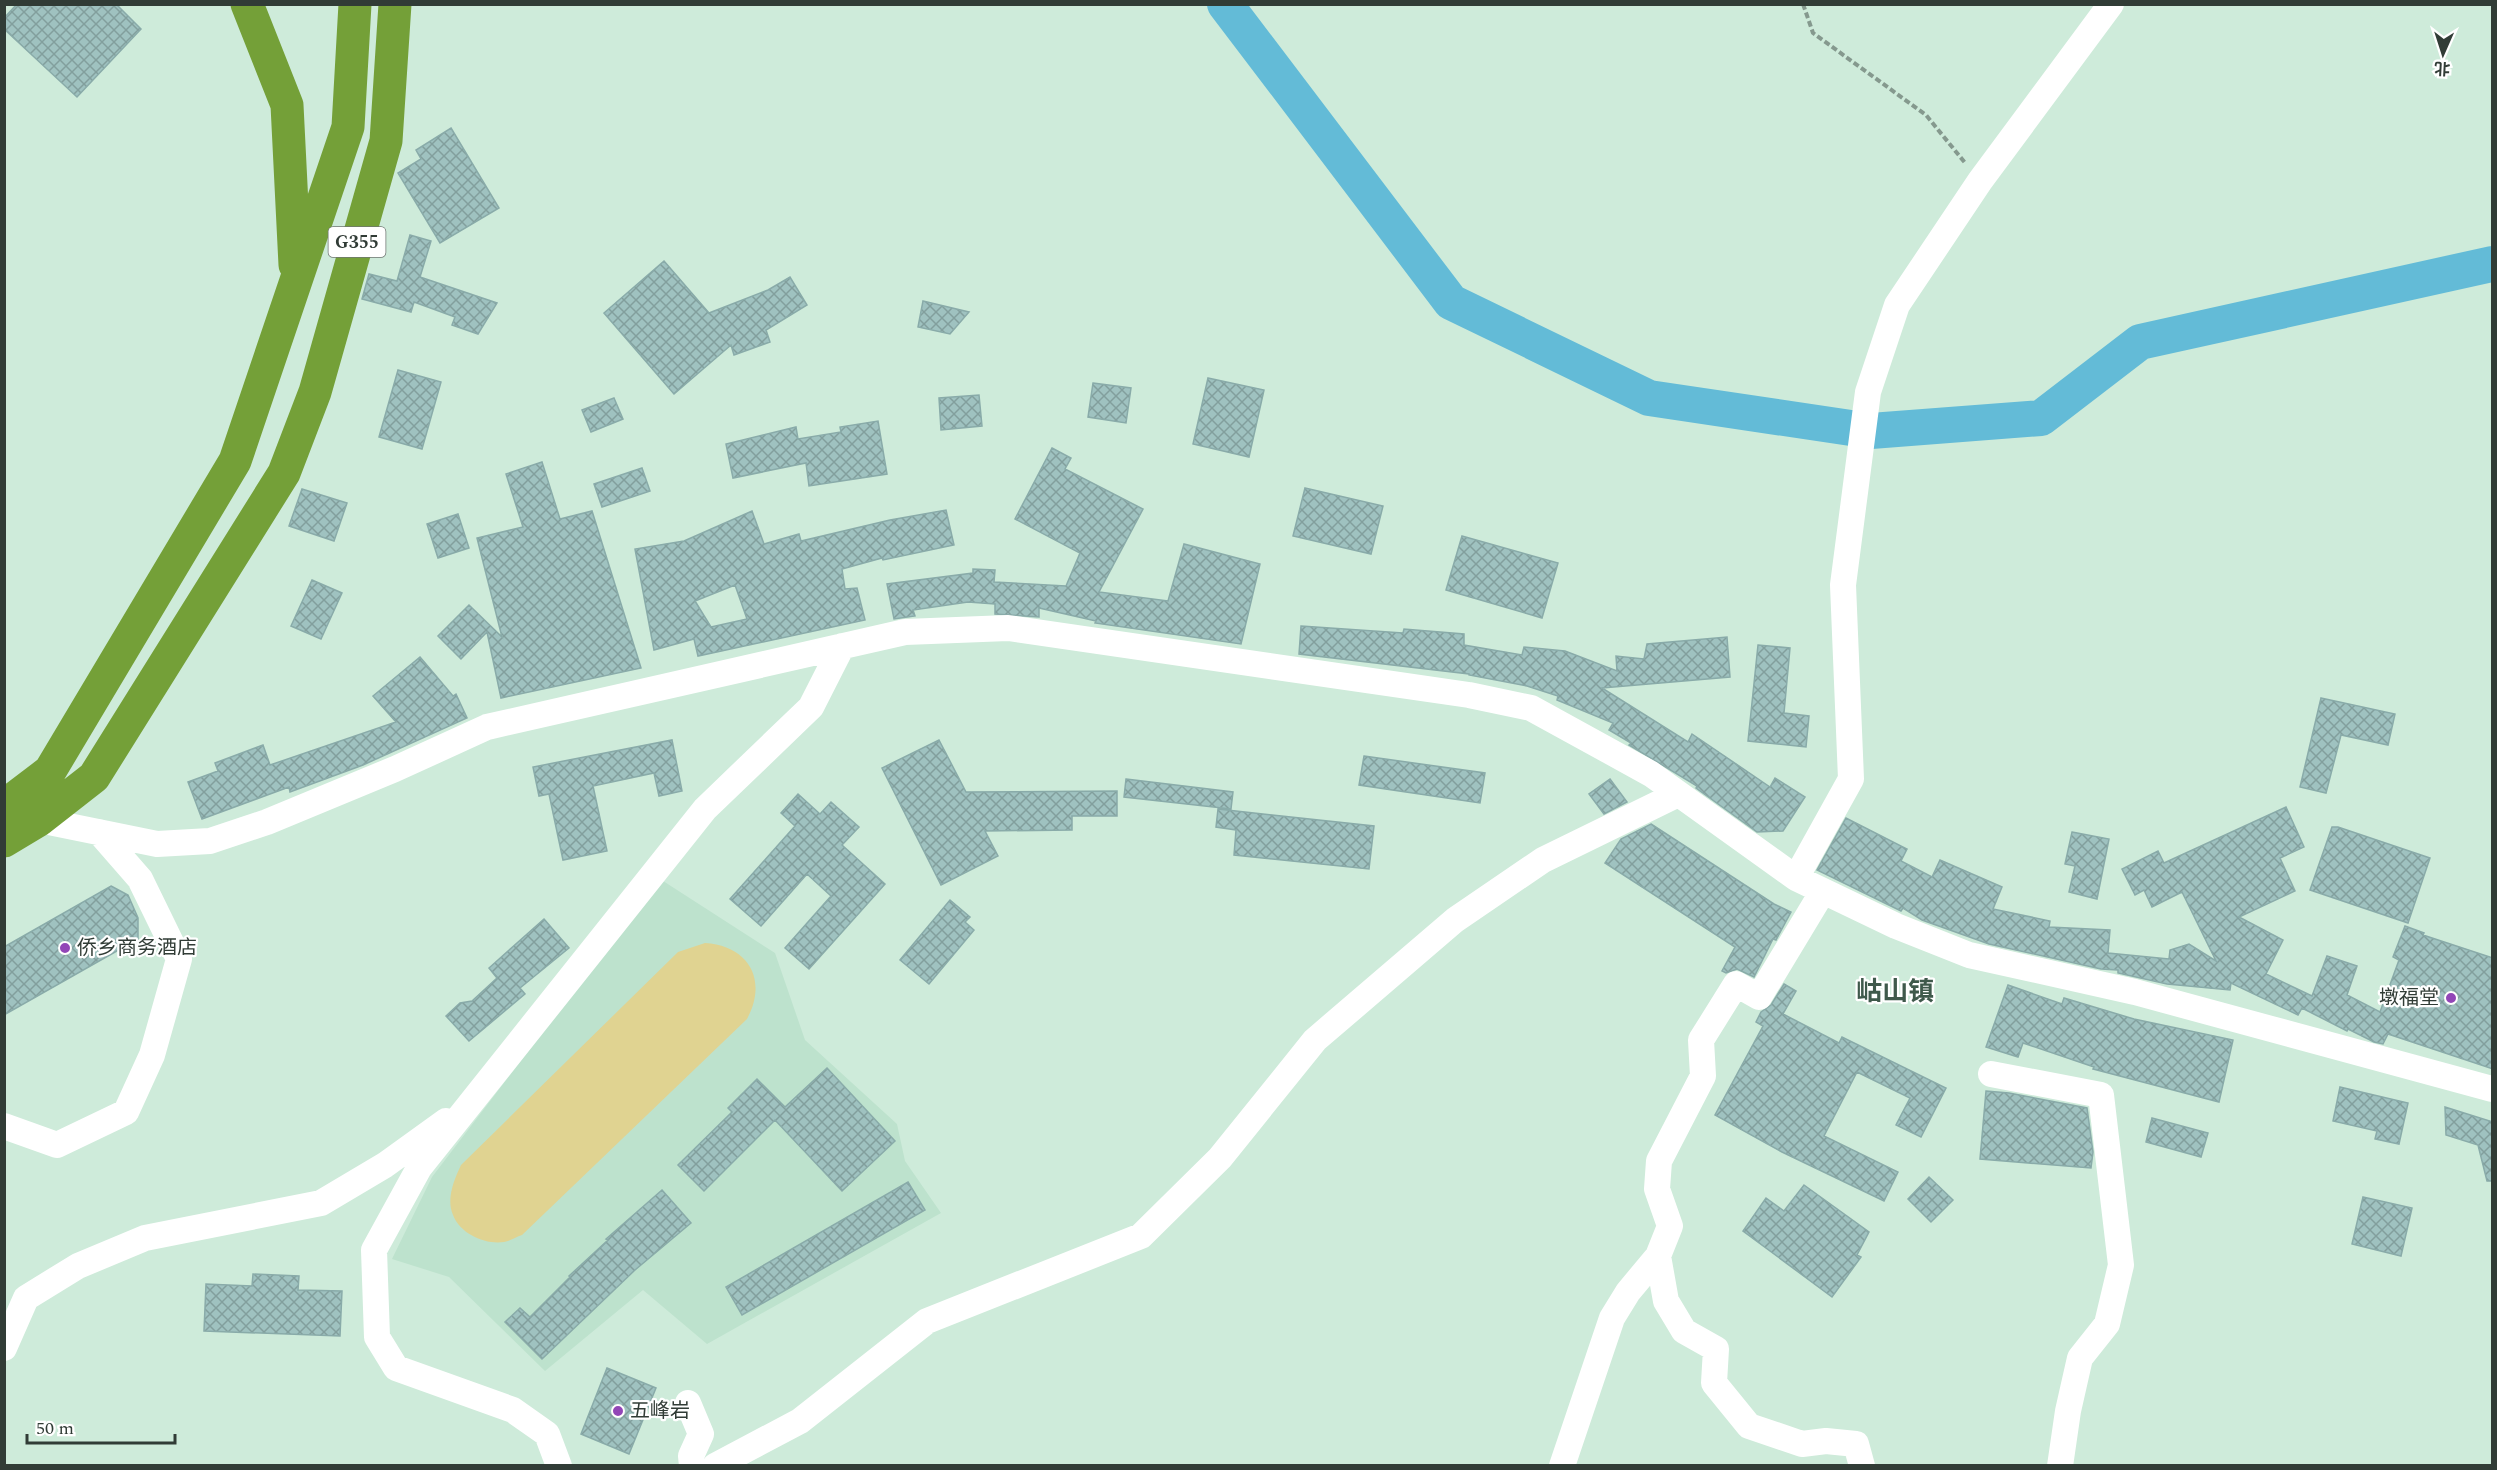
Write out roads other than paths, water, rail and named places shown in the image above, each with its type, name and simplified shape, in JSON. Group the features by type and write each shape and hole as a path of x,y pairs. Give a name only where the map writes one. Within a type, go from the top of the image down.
{"highway":[{"path":"247,4 287,105 296,285"},
{"name":"G355","path":"4,806 50,771 235,462 348,127 355,4"},
{"name":"G355","path":"4,841 39,820 94,777 284,472 315,392 386,141 395,4"}],"street":[{"path":"1796,878 1851,779 1843,585 1868,392 1896,305 1980,181 2110,4"},
{"path":"39,820 157,844 210,841 267,822 396,769 487,727 904,632 1008,628 1469,695 1531,708 1651,774 1796,878 1896,926 1969,955 2134,992 2492,1090"},
{"path":"559,1466 547,1434 513,1410 396,1368 377,1337 374,1250 419,1168 705,810 811,707 842,646"},
{"path":"715,1466 800,1421 927,1321 1141,1236 1220,1158 1315,1040 1455,920 1543,860 1678,794"},
{"path":"4,1126 57,1144 126,1112 152,1055 180,959 140,879 99,832"},
{"path":"1562,1466 1612,1317 1628,1292 1659,1256 1670,1226 1657,1189 1659,1161 1703,1076 1701,1040 1736,984 1759,997 1823,891"},
{"path":"1991,1074 2101,1095 2121,1265 2107,1324 2080,1358 2068,1411 2060,1466"},
{"path":"4,1348 26,1298 78,1266 145,1238 321,1203 386,1165 477,1097"},
{"path":"1659,1256 1666,1301 1684,1331 1716,1348 1714,1383 1749,1426 1802,1444 1826,1441 1857,1444 1862,1466"},
{"path":"688,1403 701,1434 691,1456 692,1466"}],"waterway":[{"path":"1225,4 1451,302 1649,398 1871,431 2041,418 2140,342 2492,264"}],"place":[{"name":"侨乡商务酒店","path":"65,948"},
{"name":"墩福堂","path":"2451,998"},
{"name":"五峰岩","path":"618,1411"}],"district":[{"name":"岵山镇","path":"1895,992"}]}
